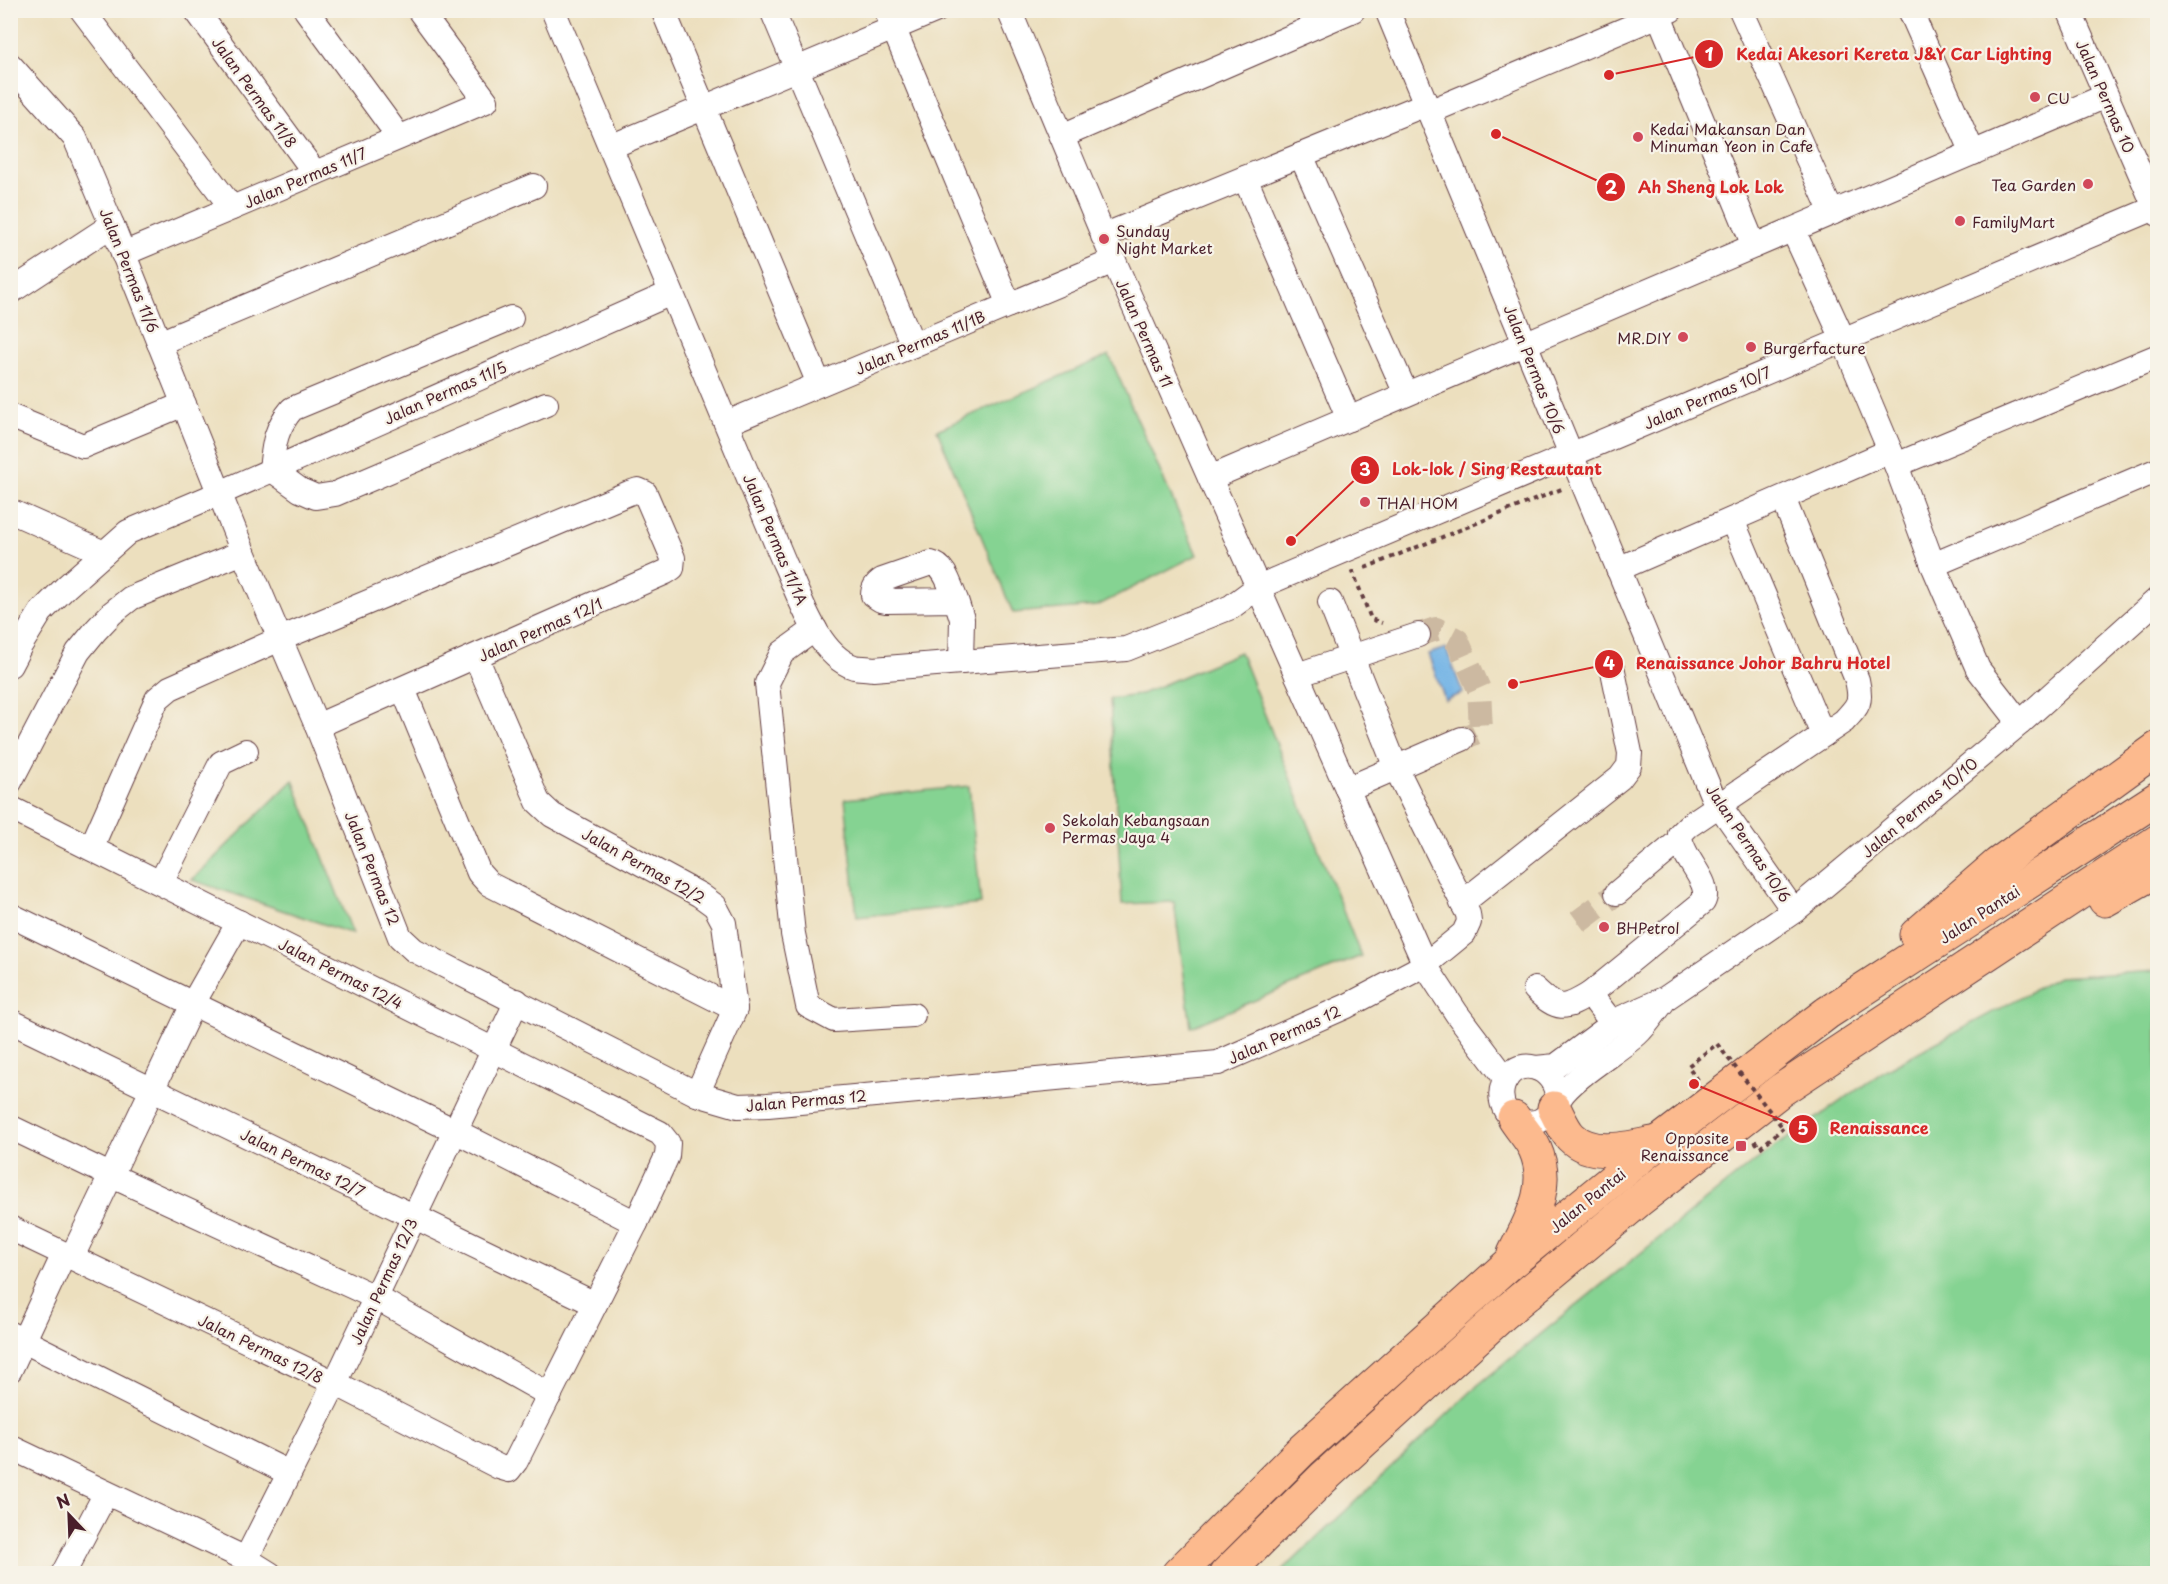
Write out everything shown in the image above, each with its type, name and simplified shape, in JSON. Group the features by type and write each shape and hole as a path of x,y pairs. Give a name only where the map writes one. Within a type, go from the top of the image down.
{"highway":[{"path":"1827,1012 1998,864 2157,748"},
{"name":"Jalan Pantai","path":"1178,1574 1300,1452 1509,1264 1659,1142 1827,1012 2157,798"},
{"path":"1227,1574 1323,1478 1503,1314 1638,1201 1781,1090 2157,841"},
{"path":"1820,1063 2157,870"},
{"path":"1555,1104 1571,1137 1590,1148 1618,1150 1659,1142"},
{"path":"1509,1264 1538,1205 1543,1177 1535,1149 1514,1118"}],"street":[{"path":"82,10 232,208"},
{"name":"Jalan Permas 11/8","path":"196,10 315,173"},
{"path":"306,10 399,137"},
{"name":"Jalan Permas 11/7","path":"123,254 486,100 419,10"},
{"name":"Jalan Permas 11/1A","path":"553,10 784,562 814,629 824,645 838,659 854,667 873,669 1126,648 1231,607 1258,587"},
{"path":"663,10 819,384"},
{"path":"772,10 913,345"},
{"path":"610,147 797,70 890,20 937,10"},
{"name":"Jalan Permas 11","path":"1010,10 1103,236 1425,965"},
{"path":"1062,136 1353,10"},
{"name":"Jalan Permas 10/6","path":"1387,10 1712,795 1794,911"},
{"path":"1741,10 1832,213"},
{"path":"1910,10 1973,153"},
{"name":"Jalan Permas 10","path":"2069,10 2154,199"},
{"path":"1103,236 1301,155 1428,108 1665,13 1754,246"},
{"path":"890,20 1010,305"},
{"name":"Jalan Permas 11/6","path":"10,64 75,138 219,493"},
{"path":"1210,478 2106,96"},
{"path":"1301,155 1406,394"},
{"path":"1245,178 1349,419"},
{"path":"159,343 534,186"},
{"name":"Jalan Permas 10/7","path":"1258,587 1843,339 2154,199"},
{"path":"10,292 112,225"},
{"path":"1793,230 1843,339 1978,669 2020,723"},
{"name":"Jalan Permas 11/1B","path":"726,423 1114,261"},
{"name":"Jalan Permas 11/5","path":"10,665 41,612 128,532 671,293"},
{"path":"511,318 292,409 281,422 276,435 271,469 300,490 316,497 335,494 546,404"},
{"path":"1618,569 1782,498 1893,458 2157,356"},
{"path":"10,416 83,446 184,404"},
{"path":"1934,565 2157,470"},
{"name":"Jalan Permas 12/1","path":"280,639 638,490 645,493 669,545 673,558 672,568 476,657 316,726"},
{"name":"Jalan Permas 12","path":"219,493 316,726 400,937 414,950 697,1094 738,1106 1218,1063 1347,1006 1425,965 1464,933 1469,922 1468,914 1396,768 1330,602"},
{"path":"1535,989 1550,1003 1567,1006 1590,994 1703,902 1706,891 1680,841 1680,834 1688,826 1844,721 1855,709 1861,696 1857,680 1782,498"},
{"path":"10,511 104,553"},
{"path":"1732,520 1823,735"},
{"path":"10,782 78,652 112,613 131,598 243,552"},
{"name":"Jalan Permas 10/10","path":"1536,1068 1556,1066 1619,1019 1666,998 1794,911 2020,723 2157,599"},
{"path":"956,600 962,619 961,662"},
{"path":"814,629 782,653 767,683 793,934 808,1006 834,1020 913,1015"},
{"path":"1297,675 1418,635"},
{"path":"91,848 157,699 170,688 280,639"},
{"name":"Jalan Permas 12/2","path":"476,657 538,802 552,815 700,895 715,906 724,923 735,1009"},
{"path":"1462,903 1620,778 1629,766 1630,753 1613,671"},
{"path":"403,689 479,873 489,884 735,1009 697,1094"},
{"path":"1347,789 1462,739"},
{"path":"161,882 221,763 246,751"},
{"name":"Jalan Permas 12/4","path":"10,808 660,1133 668,1143 668,1156 636,1222"},
{"path":"1617,893 1680,841"},
{"path":"10,915 455,1131 636,1222 550,1395 375,1297 10,1127"},
{"path":"10,1370 17,1337 68,1256 112,1176 194,1004 239,922"},
{"path":"1425,965 1457,1014 1506,1079"},
{"path":"1590,994 1613,1024"},
{"name":"Jalan Permas 10/10","path":"1555,1104 1572,1083 1638,1033 1666,998"},
{"name":"Jalan Permas 12/3","path":"246,1559 334,1383 517,1001"},
{"name":"Jalan Permas 12/7","path":"10,1021 596,1304"},
{"path":"1536,1068 1550,1076 1557,1092 1555,1104 1541,1120 1532,1123 1514,1118 1503,1105 1501,1096 1506,1079 1519,1069 1536,1068"},
{"name":"Jalan Permas 12/8","path":"10,1228 334,1383 499,1467 509,1470 516,1461 550,1395"},
{"path":"17,1337 289,1473"},
{"path":"13,1455 106,1492 246,1559 270,1574"},
{"path":"66,1573 106,1492"}],"path":[{"path":"1418,635 1371,620 1353,572 1581,480"},
{"path":"1713,1100 1688,1066 1717,1044 1783,1128"}],"green space":[{"path":"1109,355 1197,555 1097,606 1013,613 937,430"},
{"path":"1240,652 1361,956 1191,1027 1174,902 1122,904 1110,699 1139,695"},
{"path":"293,780 353,934 192,880"},
{"path":"969,786 981,904 857,917 845,799"},
{"path":"2157,971 2157,1573 1280,1573 1478,1385 1748,1166 1887,1069 2058,977"}],"water":[{"path":"1446,648 1463,693 1445,700 1428,654"}],"tunnel":[{"path":"1418,635 1436,629 1457,640 1479,689 1481,730 1462,739"},
{"path":"1578,922 1617,893"}],"place":[{"name":"Kedai Akesori Kereta J&Y Car Lighting","path":"1609,75"},
{"name":"CU","path":"2035,97"},
{"name":"Ah Sheng Lok Lok","path":"1496,134"},
{"name":"Kedai Makansan Dan Minuman Yeon in Cafe","path":"1638,137"},
{"name":"Tea Garden","path":"2088,184"},
{"name":"FamilyMart","path":"1960,221"},
{"name":"Sunday Night Market","path":"1104,239"},
{"name":"MR.DIY","path":"1683,337"},
{"name":"Burgerfacture","path":"1751,347"},
{"name":"THAI HOM","path":"1365,502"},
{"name":"Lok-lok / Sing Restautant","path":"1291,541"},
{"name":"Renaissance Johor Bahru Hotel","path":"1513,684"},
{"name":"Sekolah Kebangsaan Permas Jaya 4","path":"1050,828"},
{"name":"BHPetrol","path":"1604,927"},
{"name":"Renaissance","path":"1694,1084"},
{"name":"Opposite Renaissance","path":"1741,1146"}]}
